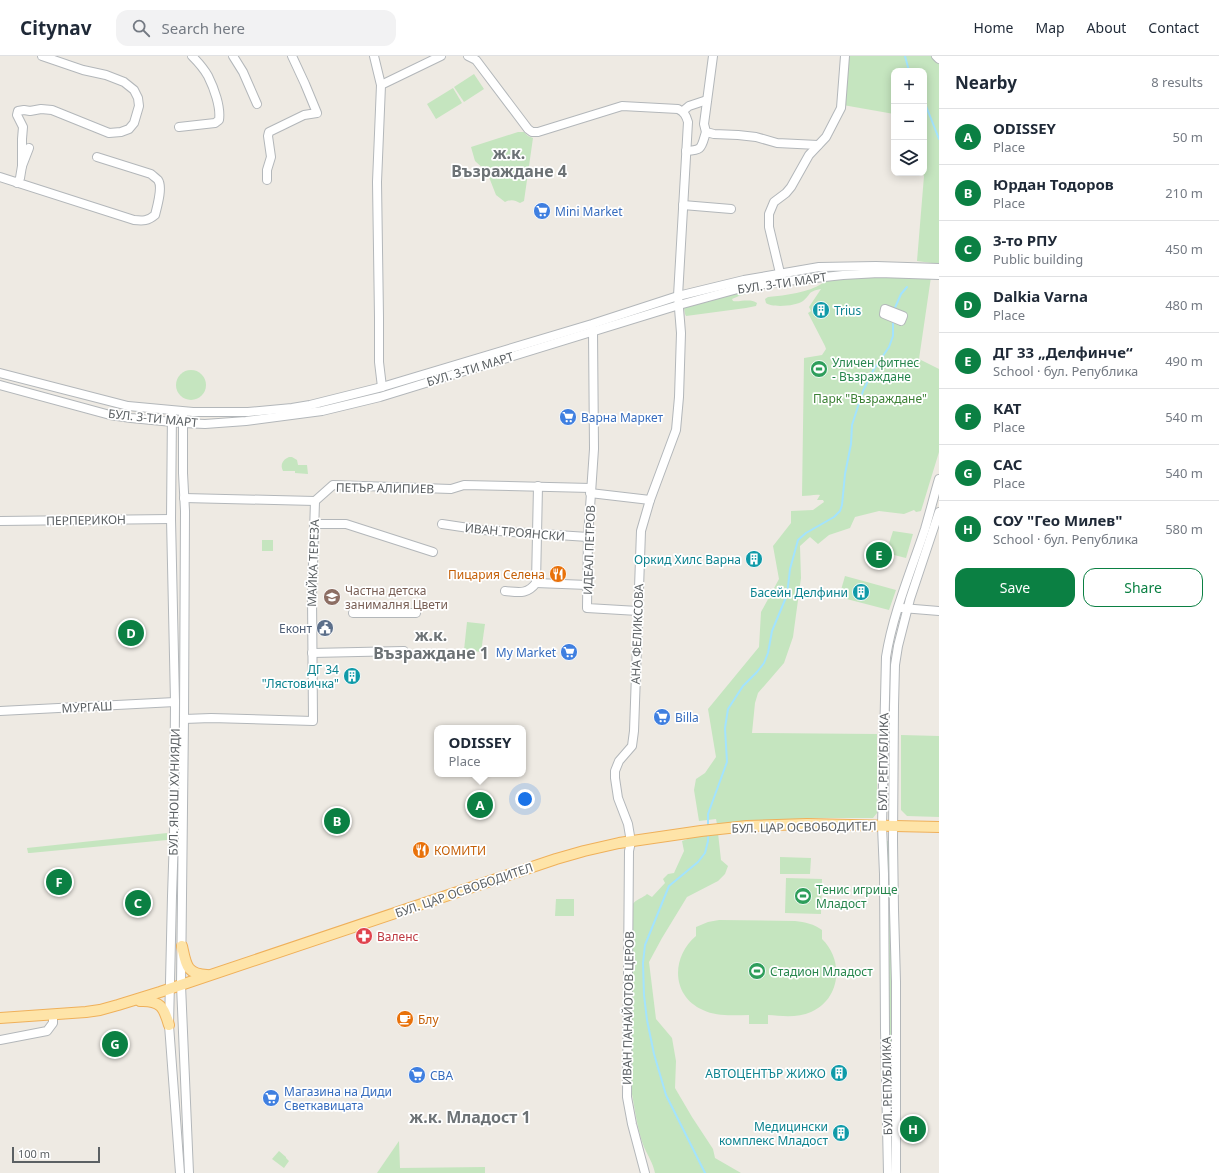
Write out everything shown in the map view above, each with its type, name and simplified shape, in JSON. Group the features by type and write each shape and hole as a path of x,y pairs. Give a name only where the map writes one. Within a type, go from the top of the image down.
{"main road":[{"name":"БУЛ. ЦАР ОСВОБОДИТЕЛ","path":"0,1018 100,1010 170,989 400,913 548,862 630,842 701,831 747,826 807,824 939,827"},
{"path":"182,946 189,970 198,975 209,975"},
{"path":"132,1001 150,1001 156,1003 166,1014 170,1026"}],"street":[{"path":"17,183 20,178 22,166 23,127 17,116 18,111 41,109 52,110 109,133 121,132 130,129 134,123 139,106 138,98 134,90 124,82 106,75 82,70 42,56"},
{"path":"179,127 215,123 219,120 220,114 217,99 208,76 192,56"},
{"path":"233,56 243,72 257,104"},
{"path":"267,180 267,170 271,157 268,136 270,131 304,115 317,113 292,56"},
{"path":"374,56 381,85 377,182 379,362 382,387"},
{"path":"381,85 441,56"},
{"path":"686,151 697,151 700,148 706,132 704,124 713,56"},
{"path":"780,273 770,227 769,214 774,202 791,187 809,155 826,138 841,108 845,56"},
{"path":"936,56 939,59"},
{"path":"475,57 523,123 532,132 538,132 622,106 678,109 683,111 689,106 707,100"},
{"name":"АНА ФЕЛИКСОВА","path":"630,842 628,824 618,798 615,778 619,761 632,746 634,731 642,531 650,500 676,430 679,397 681,333 679,300 688,122 683,111"},
{"path":"706,132 756,137 777,143 818,145"},
{"path":"22,166 29,148"},
{"path":"0,178 134,220 143,221 150,219 155,215 160,192 160,184 158,180 150,174 97,157"},
{"path":"683,206 731,209"},
{"name":"БУЛ. 3-ТИ МАРТ","path":"0,373 128,406 183,412 248,412 292,408 382,387 744,280 819,267 876,266 939,268"},
{"name":"БУЛ. 3-ТИ МАРТ","path":"0,385 110,415 204,424 246,421 322,411 380,397 593,331 679,300 745,287 843,275 879,273 939,275"},
{"name":"ИДЕАЛ ПЕТРОВ","path":"593,331 594,449 588,537 587,608 638,611"},
{"path":"110,415 113,402"},
{"name":"БУЛ. ЯНОШ ХУНИЯДИ","path":"172,411 171,519 175,702 170,1026 180,1173"},
{"name":"БУЛ. ЯНОШ ХУНИЯДИ","path":"183,412 184,719 181,985 189,1173"},
{"name":"БУЛ. РЕПУБЛИКА","path":"888,1173 882,826 886,657 898,607 925,529 939,479"},
{"name":"ПЕТЪР АЛИПИЕВ","path":"315,501 333,485 451,489 464,485 538,486 591,490 650,500"},
{"path":"505,591 526,592 536,583 538,486"},
{"path":"184,498 315,501"},
{"name":"МАЙКА ТЕРЕЗА","path":"184,719 211,718 313,721 312,596 315,501"},
{"name":"БУЛ. РЕПУБЛИКА","path":"896,1173 896,982 894,910 895,665 898,646 908,609 939,512"},
{"name":"ПЕРПЕРИКОН","path":"0,521 171,519"},
{"path":"314,524 346,524 433,552"},
{"name":"ИВАН ТРОЯНСКИ","path":"442,524 482,530 588,537"},
{"path":"536,583 588,585"},
{"path":"898,607 939,611"},
{"path":"353,613 416,613"},
{"path":"312,653 404,652"},
{"name":"МУРГАШ","path":"0,711 175,702"},
{"name":"ИВАН ПАНАЙОТОВ ЦЕРОВ","path":"630,842 627,1097 632,1124 645,1173"},
{"path":"0,1040 47,1031 53,1023 53,1014"}],"green space":[{"path":"844,56 933,56 939,61 939,264 917,261 924,176 927,176 927,68 891,68 891,113 843,105"},
{"path":"474,74 484,89 464,102 454,87"},
{"path":"453,88 462,103 436,119 427,104"},
{"path":"518,132 524,132 533,138 524,201 520,203 509,200 505,202 496,195 487,172 475,161 471,147"},
{"name":"Парк \"Възраждане\"","path":"866,276 931,277 919,359 939,369 939,452 921,511 916,512 914,510 904,514 879,511 855,517 850,528 829,535 818,544 810,537 800,546 801,578 793,637 784,663 758,693 755,703 752,733 877,734 877,813 873,818 818,818 717,824 716,819 699,821 694,790 696,779 705,773 716,757 708,709 759,647 761,612 779,579 773,546 791,523 791,511 813,510 824,502 823,500 817,500 820,495 802,496 804,358 822,355 826,349 808,313 811,311 809,307 821,289 811,292 806,299 800,303 790,305 773,306 766,303 765,299 768,297 804,291 823,282 765,289 732,299 733,301 748,300 757,303 756,306 746,308 686,316 684,308 750,289"},
{"path":"191,370 202,374 206,385 202,396 191,400 180,396 176,385 180,374"},
{"path":"289,457 297,460 298,465 307,465 308,474 295,473 295,471 283,471 282,463"},
{"path":"893,531 913,534 906,558 886,553"},
{"path":"262,540 273,540 273,551 262,551"},
{"path":"845,576 896,590 889,610 839,597"},
{"path":"467,622 485,624 481,652 464,650"},
{"path":"901,735 939,736 939,817 907,816 901,810"},
{"path":"167,833 167,840 30,853 28,853 27,848"},
{"path":"718,833 721,860 728,866 725,874 718,881 687,897 649,962 656,1019 672,1038 676,1061 675,1088 713,1149 715,1158 741,1173 655,1173 644,1147 638,1126 631,1089 632,905 635,901 647,894 652,897 665,883 663,879 668,874 674,873 684,851 682,841 696,836"},
{"path":"883,841 893,841 896,1173 888,1173"},
{"name":"Тенис игрище Младост","path":"780,857 811,858 810,874 780,874"},
{"name":"Тенис игрище Младост","path":"786,878 822,879 821,914 785,913"},
{"path":"556,899 574,899 574,916 555,916"},
{"name":"Стадион Младост","path":"719,920 795,921 816,926 822,930 822,939 834,957 836,968 836,978 833,989 828,998 821,1006 806,1014 790,1016 768,1015 768,1024 749,1024 749,1015 714,1014 692,1004 680,986 678,976 682,954 696,936 696,927 708,922"},
{"path":"399,1141 400,1168 485,1167 485,1173 377,1173"},
{"path":"279,1151 289,1161 284,1168 272,1159"}],"waterway":[{"path":"905,56 908,68"},
{"path":"925,104 939,139"},
{"path":"894,310 901,294 907,287"},
{"path":"708,826 708,814 727,762 725,728 728,709 743,686 764,663 768,653 772,631 787,595 790,569 798,540 806,533 834,517 840,511 851,444 852,425 863,391 874,369 889,347 893,336 893,320"},
{"path":"705,1173 666,1095 654,1054 647,1020 644,995 643,963 645,945 669,886 698,862 705,853 708,833"}],"place":[{"name":"Mini Market","path":"542,211"},
{"name":"Trius","path":"821,310"},
{"name":"Уличен фитнес - Възраждане","path":"819,369"},
{"name":"Варна Маркет","path":"568,417"},
{"name":"ДГ 33 „Делфинче“","path":"879,555"},
{"name":"Оркид Хилс Варна","path":"754,559"},
{"name":"Пицария Селена","path":"558,574"},
{"name":"Басейн Делфини","path":"861,592"},
{"name":"Частна детска занималня Цвети","path":"332,597"},
{"name":"Еконт","path":"325,628"},
{"name":"Dalkia Varna","path":"131,633"},
{"name":"My Market","path":"569,652"},
{"name":"ДГ 34 \"Лястовичка\"","path":"352,676"},
{"name":"Billa","path":"662,717"},
{"name":"ODISSEY","path":"480,805"},
{"name":"Юрдан Тодоров","path":"337,821"},
{"name":"КОМИТИ","path":"421,850"},
{"name":"КАТ","path":"59,882"},
{"name":"Тенис игрище Младост","path":"803,896"},
{"name":"3-то РПУ","path":"138,903"},
{"name":"Валенс","path":"364,936"},
{"name":"Стадион Младост","path":"757,971"},
{"name":"Блу","path":"405,1019"},
{"name":"САС","path":"115,1044"},
{"name":"АВТОЦЕНТЪР ЖИЖО","path":"839,1073"},
{"name":"CBA","path":"417,1075"},
{"name":"Магазина на Диди Светкавицата","path":"271,1098"},
{"name":"СОУ \"Гео Милев\"","path":"913,1129"},
{"name":"Медицински комплекс Младост","path":"841,1133"}],"district":[{"name":"ж.к. Възраждане 4","path":"509,162"},
{"name":"ж.к. Възраждане 1","path":"431,644"},
{"name":"ж.к. Младост 1","path":"470,1117"}]}
